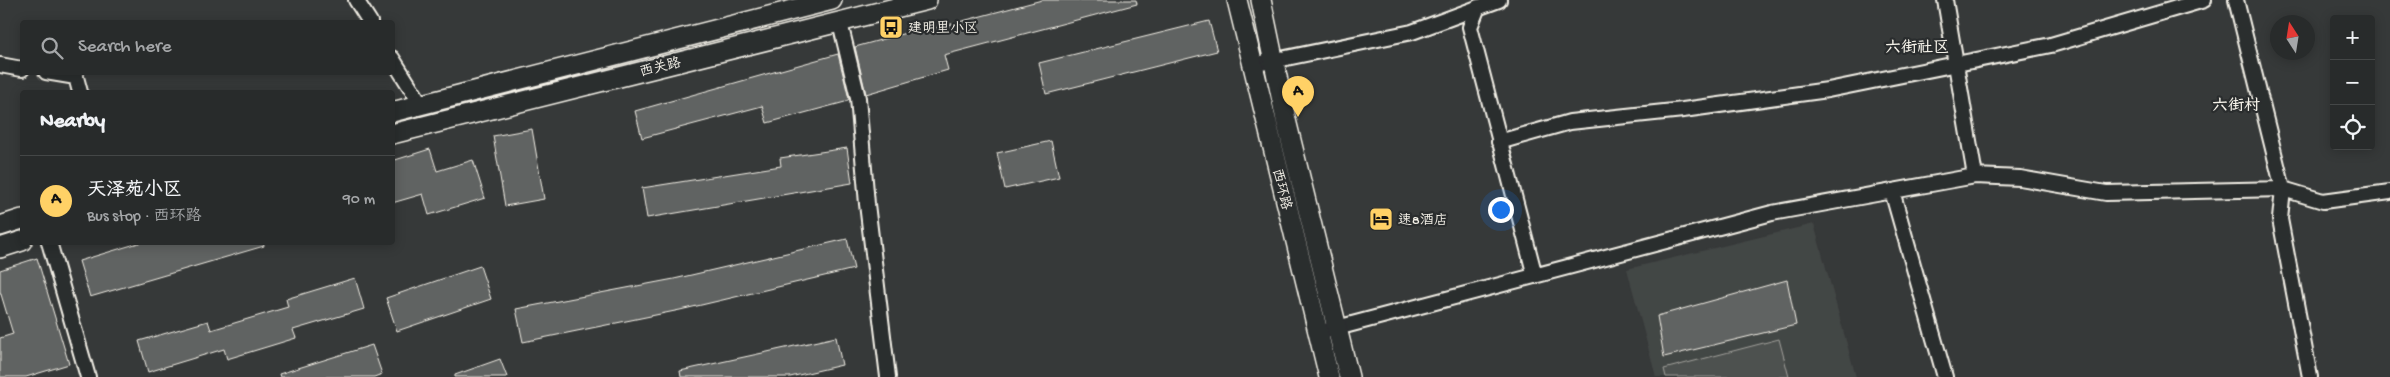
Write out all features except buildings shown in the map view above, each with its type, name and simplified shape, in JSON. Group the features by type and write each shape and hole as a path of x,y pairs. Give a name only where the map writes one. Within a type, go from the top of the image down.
{"main road":[{"name":"西关路","path":"395,111 832,0"},
{"name":"西关路","path":"395,133 927,0"},
{"name":"西环路","path":"1237,0 1328,377"},
{"name":"西环路","path":"1261,0 1286,120 1349,377"},
{"path":"0,226 20,220"},
{"path":"0,248 20,242"}],"street":[{"path":"356,0 369,20"},
{"path":"1252,65 1412,32 1499,0"},
{"path":"1945,0 1975,176"},
{"path":"1498,142 1570,122 1683,110 1828,90 2051,45 2204,0"},
{"path":"2236,0 2283,189 2280,219 2310,377"},
{"path":"1478,7 1470,27 1498,142 1535,276"},
{"path":"840,23 858,98 867,204 888,377"},
{"path":"395,63 421,104"},
{"path":"0,65 20,68"},
{"path":"61,75 76,78 79,90"},
{"path":"1318,333 1772,213 1975,176 2020,178 2106,193 2283,189 2323,201 2390,192"},
{"path":"1892,191 1945,377"},
{"path":"50,245 88,377"}],"shaded area":[{"path":"1814,224 1856,377 1656,377 1627,269"},
{"path":"1779,339 1789,377 1666,377 1664,369"}],"place":[{"name":"建明里小区","path":"891,27"},
{"name":"天泽苑小区","path":"1298,117"},
{"name":"速8酒店","path":"1381,219"}],"district":[{"name":"六街社区","path":"1917,46"},
{"name":"六街村","path":"2236,104"}]}
